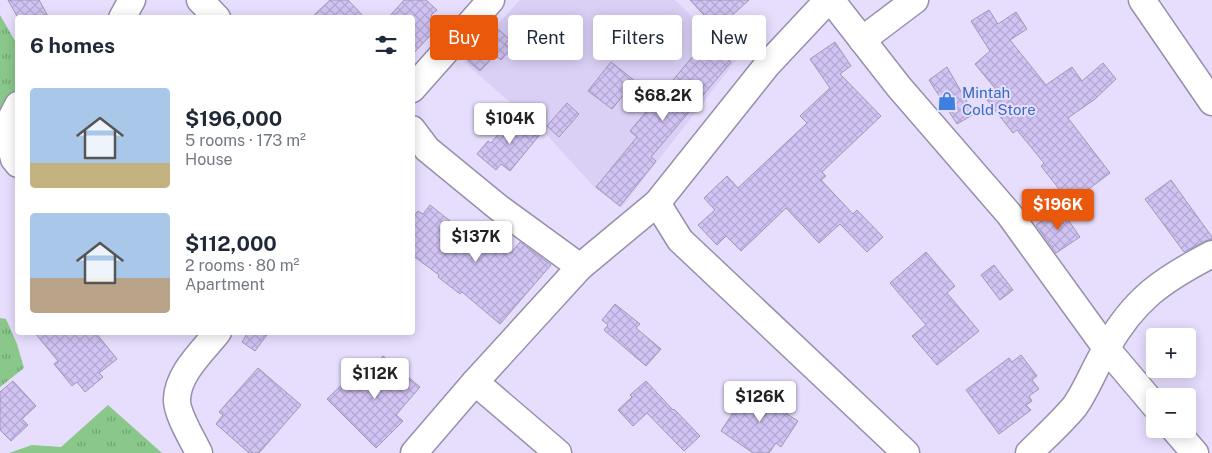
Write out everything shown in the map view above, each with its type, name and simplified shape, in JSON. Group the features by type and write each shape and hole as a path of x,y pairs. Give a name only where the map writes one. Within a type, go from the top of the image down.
{"street":[{"path":"124,15 132,0"},
{"path":"200,0 214,15"},
{"path":"415,86 491,0"},
{"path":"414,453 475,382 580,267 657,203 768,64 830,0 899,87 1009,214 1106,348 1146,395"},
{"path":"862,40 915,0"},
{"path":"1142,0 1212,102"},
{"path":"8,122 15,161"},
{"path":"415,133 428,149 499,208 580,267"},
{"path":"657,203 680,240 906,453"},
{"path":"1029,453 1075,406 1106,348 1126,316 1152,290 1184,268 1212,254"},
{"path":"199,453 183,421 177,399 182,378 216,335"},
{"path":"475,382 558,453"},
{"path":"1182,438 1195,453"}],"shaded area":[{"path":"520,0 675,0 692,16 692,60 736,60 621,208 594,187 545,133 464,62 466,60 498,60 498,24"}],"green space":[{"path":"0,15 15,41 15,96 0,114"},
{"path":"0,318 6,319 17,344 24,368 0,387"},
{"path":"108,405 162,453 9,453 32,445 61,447"}],"building":[{"path":"8,0 39,0 47,15 16,15"},
{"path":"330,0 348,0 362,15 314,15"},
{"path":"404,0 426,0 437,10 430,15 430,36 415,52 415,15 391,15"},
{"path":"690,0 749,0 732,15 704,15"},
{"path":"989,10 998,24 1016,12 1027,29 1010,40 1046,85 1072,67 1082,81 1103,63 1116,79 1095,99 1068,118 1110,173 1070,203 1041,166 1044,163 1017,130 1013,133 987,100 998,92 975,64 990,51 971,21"},
{"path":"498,29 508,38 505,44 508,46 508,52 501,60 498,58"},
{"path":"835,42 851,66 840,74 881,116 822,172 826,176 821,180 853,214 857,210 883,237 867,252 840,224 819,243 786,208 741,251 726,236 717,245 698,225 715,210 704,198 727,176 738,188 807,123 800,116 830,88 810,59"},
{"path":"692,57 692,60 728,60 731,62 651,157 656,161 620,206 596,187 637,137 630,131"},
{"path":"469,60 490,60 480,71"},
{"path":"611,62 635,81 612,109 588,91"},
{"path":"947,67 974,114 957,124 929,80"},
{"path":"567,103 579,114 559,137 547,126"},
{"path":"524,117 542,132 510,171 501,164 496,170 477,154 488,141 491,143 509,121 515,127"},
{"path":"1171,180 1212,237 1212,239 1184,252 1145,199"},
{"path":"430,205 470,237 478,227 511,253 520,242 551,265 500,324 462,292 460,294 415,257 415,214 418,211 423,214"},
{"path":"1060,208 1080,237 1056,253 1036,225"},
{"path":"926,252 955,286 947,293 979,331 937,365 912,336 926,325 890,283"},
{"path":"994,265 1013,290 1000,300 981,275"},
{"path":"615,304 640,324 636,328 661,349 646,366 604,330 608,325 602,320"},
{"path":"36,335 97,335 117,359 99,373 103,377 85,392 77,382 72,386 54,364 58,361"},
{"path":"246,335 267,335 255,351 242,342"},
{"path":"1021,355 1037,376 1032,380 1039,389 1029,396 1032,401 1026,405 1031,410 999,434 966,390 1009,358 1012,362"},
{"path":"383,356 420,387 396,415 403,421 376,448 327,399 354,373 362,380"},
{"path":"258,368 301,405 259,453 249,453 216,424 223,415 219,412"},
{"path":"13,381 36,406 22,419 28,425 11,441 0,430 0,392"},
{"path":"646,381 700,436 684,451 647,413 633,426 618,410 632,397 630,395"},
{"path":"758,388 790,409 787,414 798,421 781,447 776,443 769,453 753,453 721,431 744,396 750,400"}],"place":[{"name":"Mintah Cold Store","path":"947,101"}]}
